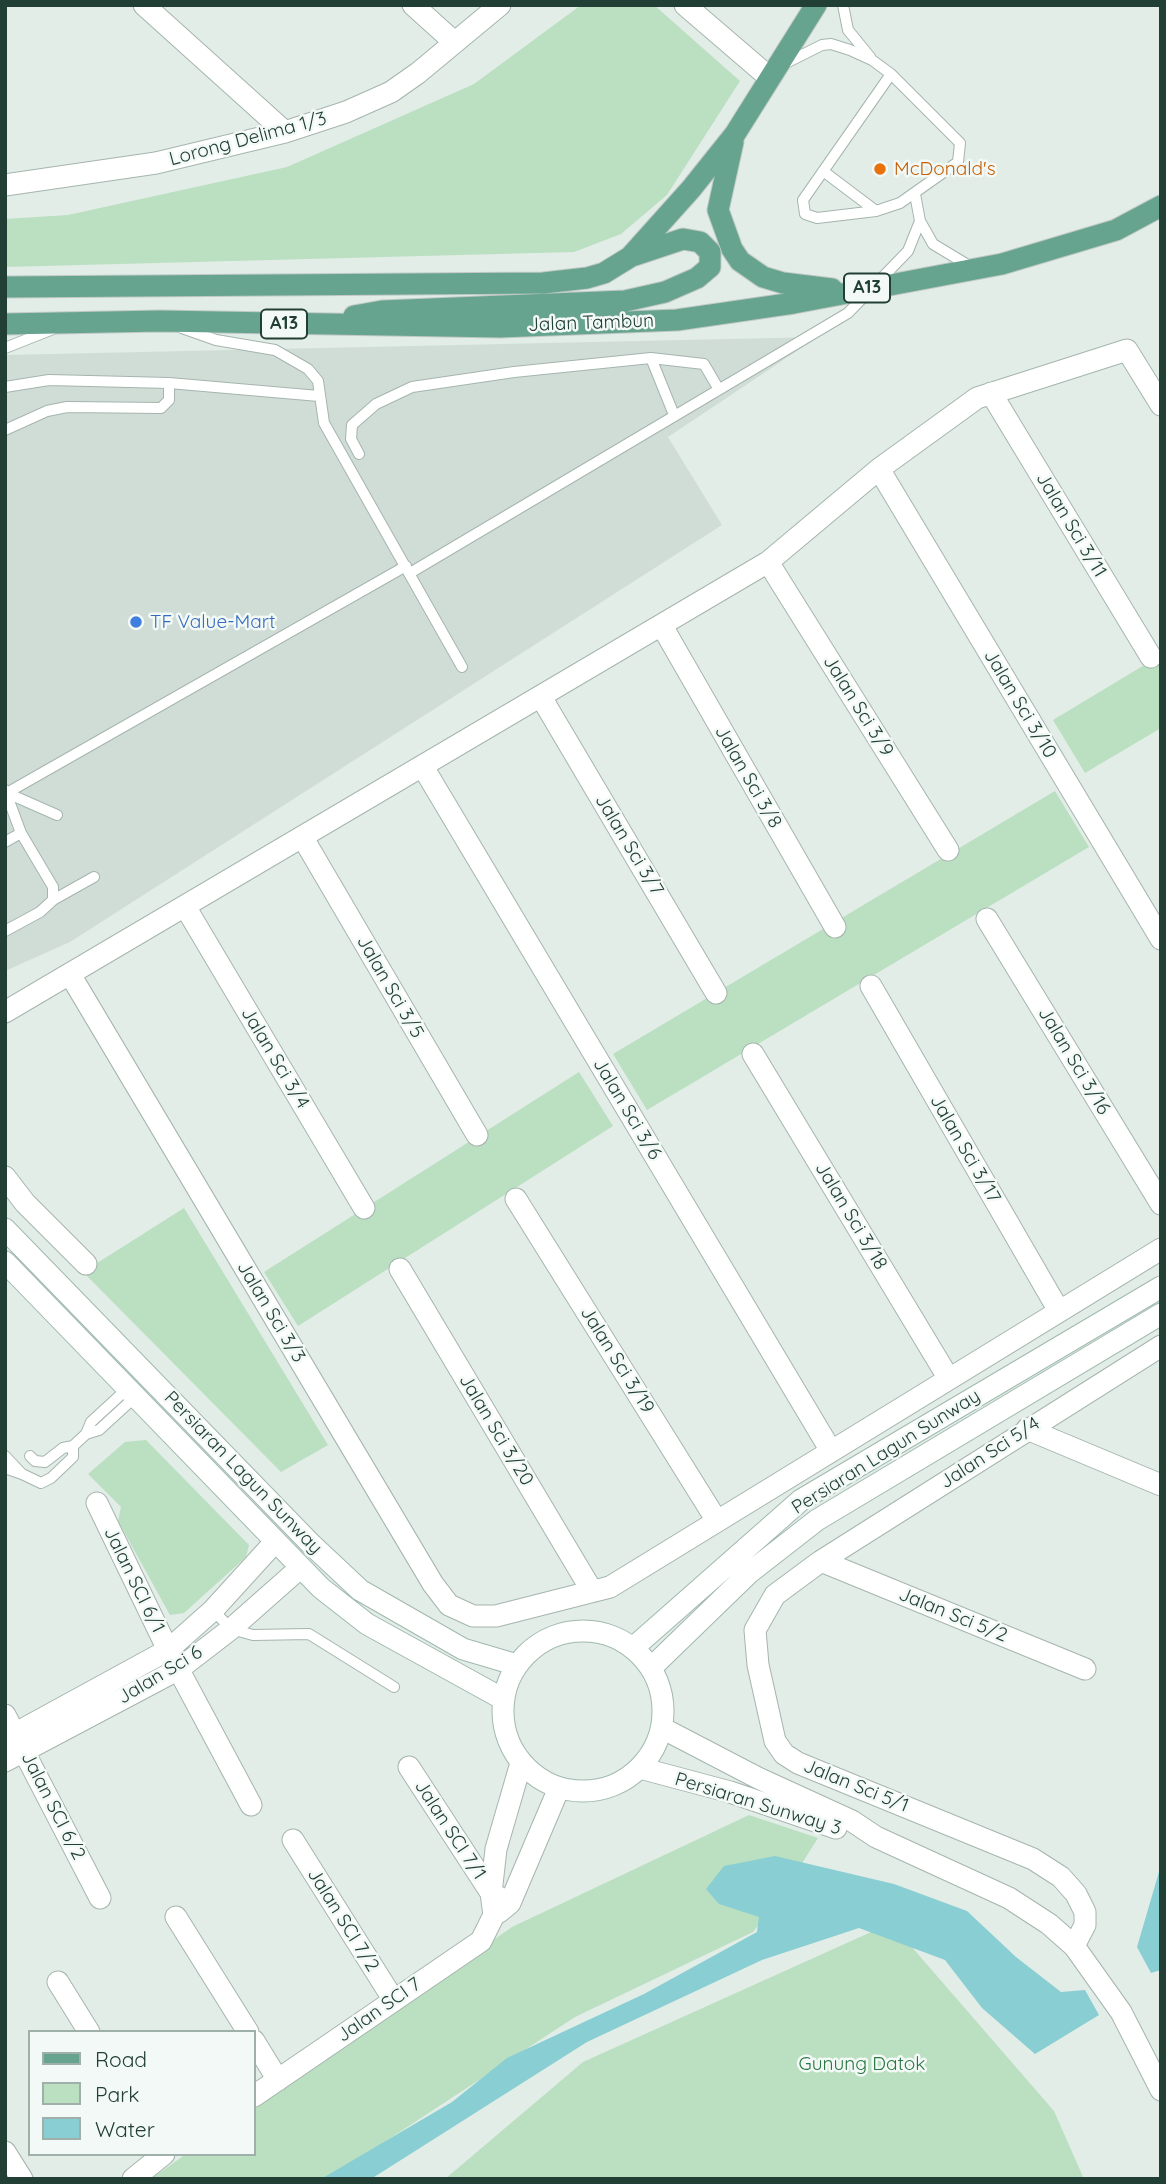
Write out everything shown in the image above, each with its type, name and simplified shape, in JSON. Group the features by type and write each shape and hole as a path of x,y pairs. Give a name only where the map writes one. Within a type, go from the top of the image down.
{"main road":[{"path":"630,257 691,189 735,134 816,5"},
{"path":"735,134 718,210 732,249 740,261 763,277 783,283 848,291"},
{"name":"Jalan Tambun","path":"5,324 160,321 500,327 677,320 794,303 1002,264 1116,230 1161,206"},
{"path":"310,325 382,311 625,301 665,292 697,278 710,267 710,252 700,242 683,239 630,257"},
{"name":"A13","path":"5,286 432,282 489,284 587,278 630,257"}],"street":[{"path":"144,5 285,132"},
{"path":"413,5 453,41"},
{"name":"Lorong Delima 1/3","path":"5,185 156,163 285,132 346,112 391,92 500,5"},
{"path":"685,5 773,73"},
{"path":"5,1012 186,908 768,562 879,469 978,398 1127,350 1161,405"},
{"name":"Jalan Sci 3/11","path":"991,393 1151,657"},
{"name":"Jalan Sci 3/10","path":"879,469 1161,939"},
{"name":"Jalan Sci 3/9","path":"768,562 948,850"},
{"name":"Jalan Sci 3/8","path":"662,626 835,927"},
{"name":"Jalan Sci 3/7","path":"541,697 716,993"},
{"name":"Jalan Sci 3/6","path":"423,767 831,1451"},
{"name":"Jalan Sci 3/5","path":"303,838 477,1135"},
{"name":"Jalan Sci 3/4","path":"186,908 363,1208"},
{"name":"Jalan Sci 3/16","path":"987,919 1161,1204"},
{"name":"Jalan Sci 3/3","path":"71,975 433,1584 449,1605 473,1616 496,1616 592,1591"},
{"name":"Jalan Sci 3/17","path":"870,986 1059,1311"},
{"name":"Jalan Sci 3/18","path":"753,1054 950,1379"},
{"path":"5,1177 24,1203 86,1264"},
{"name":"Jalan Sci 3/19","path":"516,1199 717,1521"},
{"name":"Persiaran Lagun Sunway","path":"5,1228 312,1545 360,1590 463,1649 517,1665"},
{"path":"592,1591 610,1587 1161,1249"},
{"name":"Persiaran Lagun Sunway","path":"5,1262 274,1543 321,1588 367,1624 503,1699"},
{"name":"Jalan Sci 3/20","path":"400,1269 592,1591"},
{"name":"Persiaran Lagun Sunway","path":"633,1648 802,1500 1161,1287"},
{"name":"Persiaran Lagun Sunway","path":"651,1668 749,1573 817,1520 1161,1314"},
{"name":"Jalan Sci 5/4","path":"821,1561 1161,1346"},
{"path":"932,1423 945,1443"},
{"path":"1027,1429 1161,1485"},
{"name":"Jalan SCI 6/1","path":"97,1503 169,1650 251,1805"},
{"name":"Jalan Sci 6","path":"11,1740 169,1650 213,1610 274,1543"},
{"name":"Jalan Sci 5/2","path":"821,1561 1085,1669"},
{"name":"Jalan Sci 5/1","path":"821,1561 775,1595 755,1630 758,1665 775,1741 784,1754 798,1763 1033,1858 1061,1877 1076,1895 1085,1912 1085,1925 1074,1945"},
{"name":"Jalan Sci 6","path":"11,1740 179,1669 231,1629 300,1567"},
{"path":"584,1630 610,1635 633,1648 651,1668 662,1698 662,1728 654,1750 640,1768 623,1781 603,1789 581,1791 559,1788 538,1778 522,1763 509,1743 503,1721 503,1699 517,1665 535,1646 558,1634 584,1630"},
{"name":"Persiaran Sunway 3","path":"662,1728 738,1768 852,1821 876,1837 1009,1898 1049,1924 1074,1945 1121,2012 1161,2090"},
{"name":"Jalan SCI 6/2","path":"11,1740 100,1898"},
{"path":"502,1909 491,1893 496,1849 522,1763"},
{"name":"Jalan SCI 7/1","path":"409,1767 491,1893"},
{"name":"Persiaran Sunway 3","path":"640,1768 730,1792 846,1831 876,1837"},
{"path":"730,1792 738,1768"},
{"name":"Jalan SCI 7","path":"256,2095 481,1941 502,1909 559,1788"},
{"name":"Jalan SCI 7/2","path":"293,1840 393,1999"},
{"path":"176,1917 247,2030"},
{"path":"58,1982 88,2030"},
{"path":"256,2044 278,2080"},
{"path":"5,2152 22,2179"},
{"path":"133,2179 162,2156"}],"lane":[{"path":"843,5 848,30 872,60 891,74 950,131 961,150 958,162 915,194 876,211 817,218 805,214 803,200 891,74"},
{"path":"773,73 831,44 872,60"},
{"path":"823,171 876,211"},
{"path":"915,194 920,221 933,244 973,268"},
{"path":"6,792 408,570 848,313 908,251 920,221"},
{"path":"160,321 216,340 275,350 309,369 318,381 324,423 462,667"},
{"path":"5,348 66,324"},
{"path":"359,454 351,439 352,425 376,404 412,387 514,372 652,358 705,364 719,388"},
{"path":"652,358 674,415"},
{"path":"5,387 48,380 169,383 319,397"},
{"path":"5,430 47,411 67,407 161,408 169,400 169,383"},
{"path":"6,792 57,815"},
{"path":"6,792 21,833 53,887 53,900"},
{"path":"5,842 21,833"},
{"path":"5,931 94,877"},
{"path":"30,1456 35,1461 44,1462 63,1448 73,1446 86,1434 99,1430 131,1393"},
{"path":"5,1468 41,1483 51,1478 73,1457 73,1446"},
{"path":"5,1455 22,1474"},
{"path":"213,1610 231,1629 253,1635 309,1634 394,1687"}],"shaded area":[{"path":"818,337 668,437 722,525 70,942 5,971 5,355"}],"green space":[{"path":"581,5 654,5 740,81 667,195 621,234 574,252 5,267 5,219 68,215 287,167 474,84"},
{"path":"1161,655 1161,728 1085,773 1053,720"},
{"path":"1055,791 1089,847 647,1110 613,1054"},
{"path":"579,1072 613,1126 298,1326 264,1272"},
{"path":"184,1208 328,1445 281,1472 83,1272"},
{"path":"146,1440 249,1545 246,1557 184,1613 170,1615 118,1521 121,1507 88,1474 125,1442"},
{"path":"749,1815 818,1838 780,1898 753,1932 575,2017 328,2179 151,2179 183,2156 256,2156 256,2106 512,1927"},
{"name":"Gunung Datok","path":"891,1923 1054,2111 1084,2179 445,2179 583,2062"}],"water":[{"path":"775,1856 894,1884 967,1911 1016,1957 1061,1992 1085,1990 1099,2015 1035,2054 982,2008 945,1960 859,1928 762,1960 587,2042 371,2179 321,2179 452,2102 507,2058 644,1994 757,1932 759,1917 719,1904 706,1889 724,1866"},
{"path":"1161,1865 1161,1970 1151,1973 1137,1947"}],"place":[{"name":"McDonald's","path":"880,169"},
{"name":"TF Value-Mart","path":"136,622"}]}
